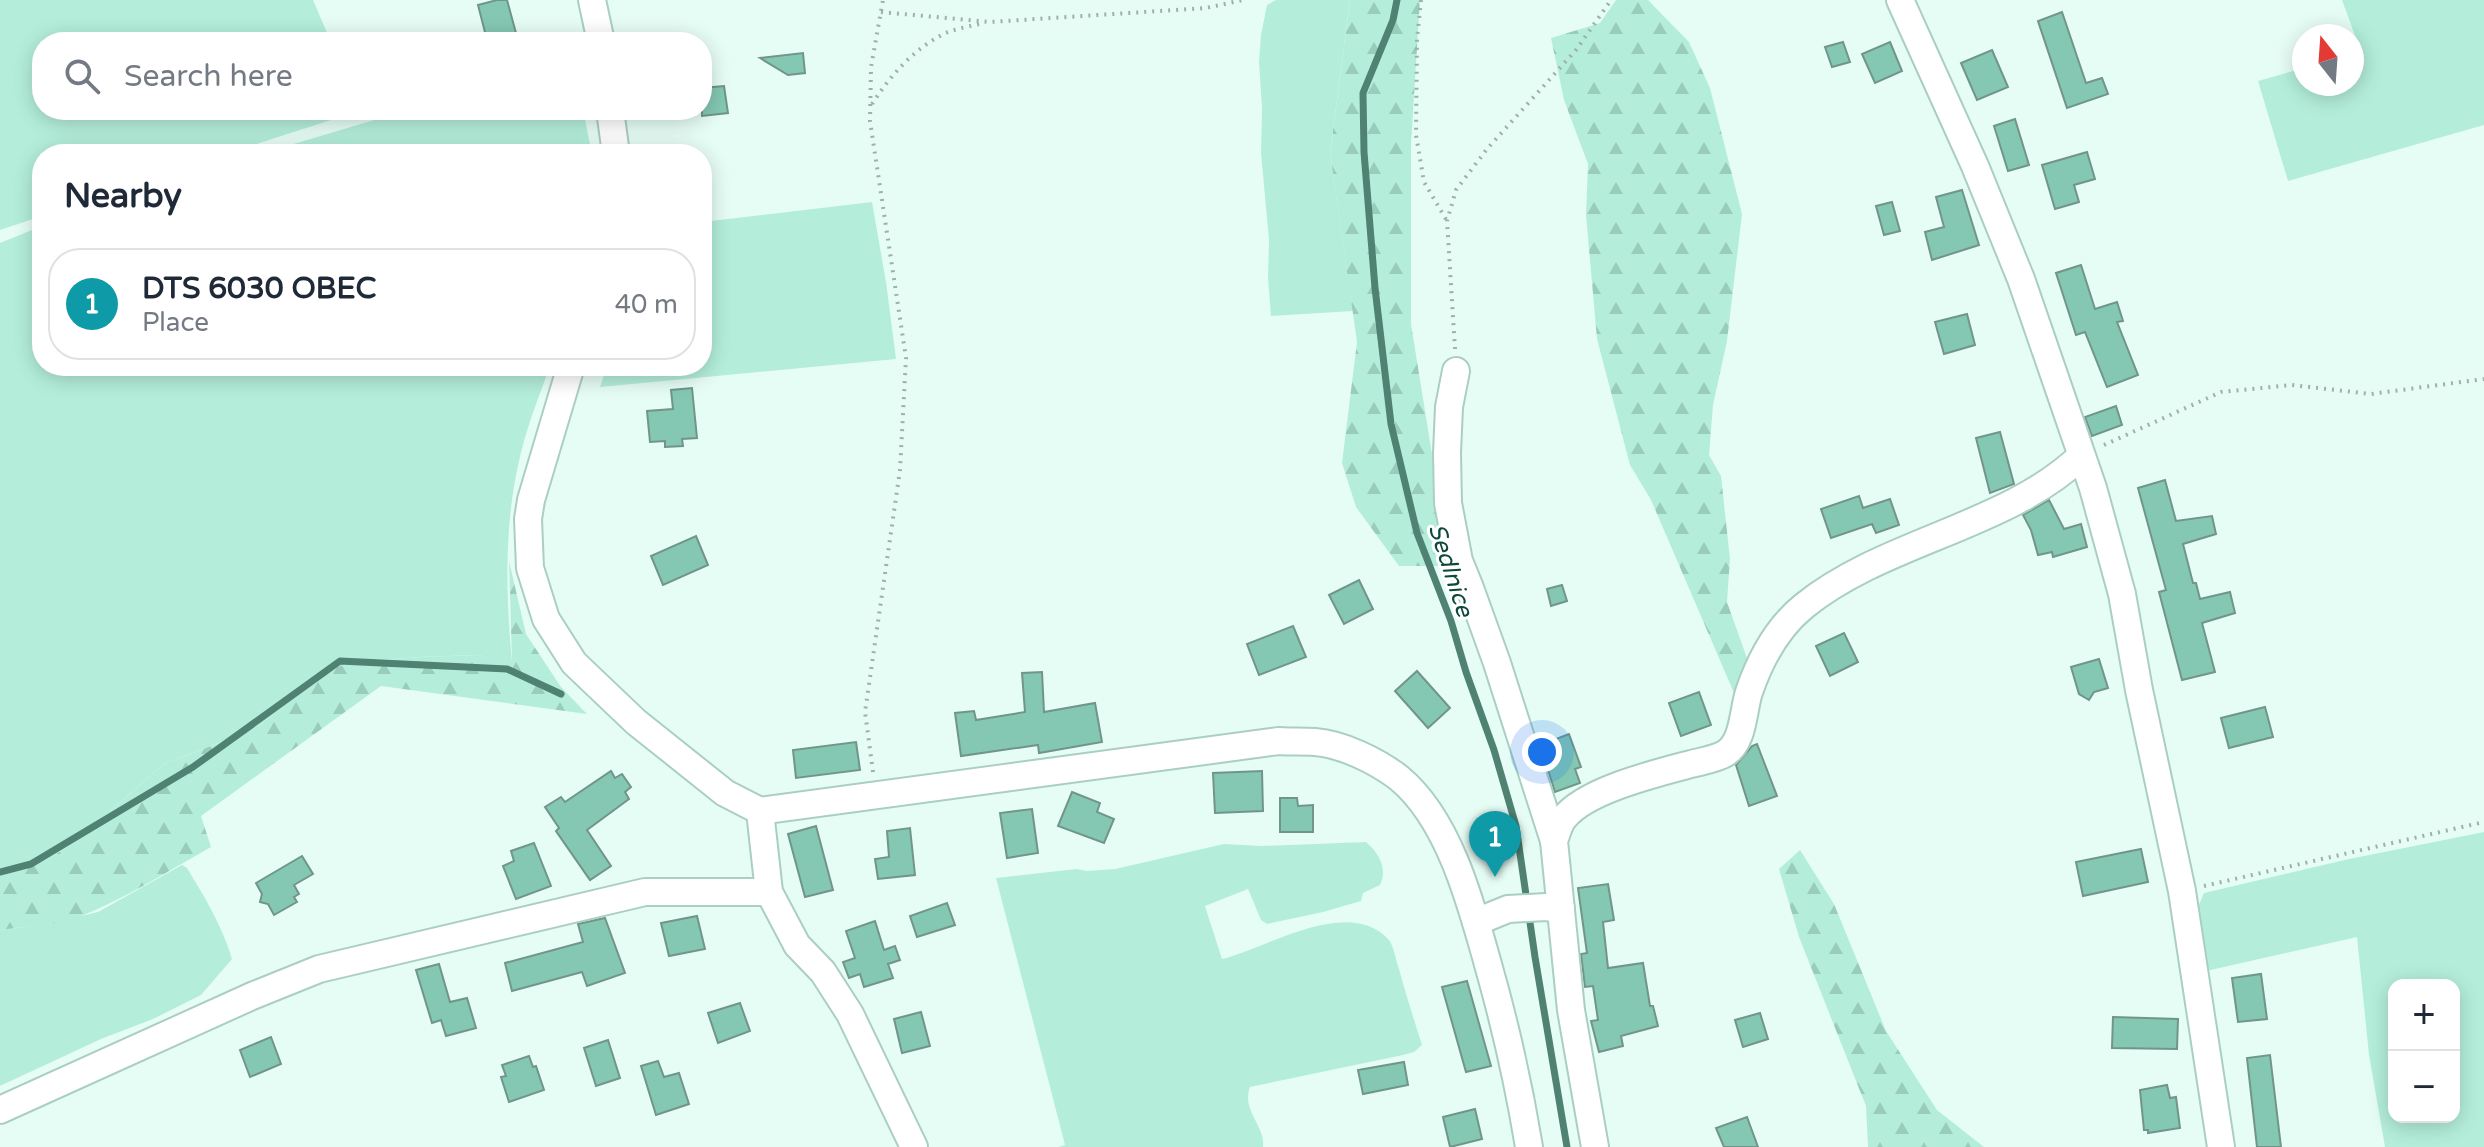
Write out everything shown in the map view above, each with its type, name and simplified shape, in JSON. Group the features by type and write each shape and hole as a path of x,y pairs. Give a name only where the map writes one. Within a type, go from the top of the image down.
{"street":[{"path":"592,0 599,32"},
{"path":"1900,0 1975,166 2015,265 2081,456 2122,594 2182,891 2221,1147"},
{"path":"611,120 615,144"},
{"path":"1456,371 1449,407 1448,503 1459,561 1554,841 1554,908 1595,1147"},
{"path":"568,376 531,500 528,519 530,568 546,619 574,663 636,722 725,793 760,811 1279,741 1326,744 1380,766 1416,796 1442,834 1476,922 1512,1053 1529,1147"},
{"path":"1554,841 1563,820 1575,808 1595,797 1637,779 1724,755 1731,749 1763,660 1782,628 1807,603 1854,574 2012,502 2065,471 2081,456"},
{"path":"760,811 769,892 797,945 823,972 850,1014 914,1147"},
{"path":"0,1110 211,1014 319,969 645,892 769,892"},
{"path":"1476,922 1508,909 1554,908"}],"path":[{"path":"876,795 865,712 900,470 906,358 870,121 871,67 883,0"},
{"path":"881,12 990,22 1206,8 1243,0"},
{"path":"1421,0 1417,39 1416,135 1424,182 1447,221"},
{"path":"1456,371 1447,221 1456,190 1487,149 1576,50 1611,0"},
{"path":"870,106 892,74 919,50 947,33 990,22"},
{"path":"2081,456 2221,392 2292,385 2371,394 2484,379"},
{"path":"2182,891 2484,822"}],"green space":[{"path":"0,0 313,0 327,32 32,32 32,120 331,120 256,144 32,144 32,219 0,230"},
{"path":"1276,0 1350,0 1330,153 1353,311 1271,316 1259,62 1267,5"},
{"path":"1350,0 1420,0 1411,144 1411,324 1450,566 1399,566 1356,507 1342,463 1357,342 1330,153"},
{"path":"1616,0 1648,0 1689,42 1710,88 1742,214 1727,341 1713,405 1709,455 1721,476 1730,559 1727,602 1748,661 1734,693 1651,500 1630,465 1597,339 1586,215 1588,164 1564,100 1551,38 1600,23"},
{"path":"2342,0 2484,0 2484,125 2288,181 2258,81 2292,71 2292,96 2364,96 2364,24 2351,24"},
{"path":"374,120 585,120 590,144 294,144"},
{"path":"872,202 896,359 600,387 604,376 712,376 712,221"},
{"path":"32,230 32,376 546,376 524,440 510,514 508,613 512,662 478,655 348,663 324,673 261,724 164,764 76,841 50,858 0,869 0,243"},
{"path":"509,561 526,634 561,687 587,714 381,686 201,816 211,847 130,893 79,917 0,930 0,869 50,858 76,841 164,764 261,724 323,673 348,663 420,657 478,655 512,661"},
{"path":"2484,832 2484,1147 2385,1147 2369,1055 2357,937 2206,971 2198,907 2204,893"},
{"path":"1366,842 1378,856 1383,873 1380,885 1363,893 1361,901 1267,924 1261,920 1248,889 1205,906 1222,959 1307,928 1330,923 1352,922 1372,927 1392,946 1422,1045 1414,1052 1403,1055 1250,1087 1249,1104 1261,1132 1263,1147 1058,1147 1065,1145 996,878 1077,869 1115,869 1224,844 1262,846"},
{"path":"1800,850 1834,904 1886,1031 1937,1110 1984,1147 1868,1147 1866,1106 1799,937 1779,869"},
{"path":"182,865 187,868 212,912 232,959 201,995 0,1086 0,930 48,924 98,912"}],"building":[{"path":"507,0 516,32 485,32 478,5"},
{"path":"2062,12 2086,83 2102,78 2108,94 2067,108 2038,21"},
{"path":"1843,42 1850,62 1832,67 1825,47"},
{"path":"1890,42 1902,71 1875,83 1862,54"},
{"path":"1992,50 2008,87 1977,100 1961,63"},
{"path":"803,53 805,73 788,75 760,58"},
{"path":"724,86 728,113 712,115 712,87"},
{"path":"2015,119 2029,165 2008,171 1994,126"},
{"path":"2087,152 2095,179 2074,185 2079,202 2055,209 2042,165"},
{"path":"1962,190 1979,245 1932,260 1925,232 1944,227 1936,197"},
{"path":"1892,202 1900,231 1884,235 1876,206"},
{"path":"2081,265 2095,309 2117,302 2123,321 2117,322 2138,375 2107,387 2085,332 2076,335 2056,273"},
{"path":"1967,314 1975,345 1944,354 1935,322"},
{"path":"692,388 697,438 682,439 683,446 665,447 665,441 650,442 647,411 673,409 671,390"},
{"path":"2116,406 2122,425 2092,436 2085,417"},
{"path":"2000,432 2014,484 1990,493 1976,438"},
{"path":"2165,480 2176,521 2212,516 2216,534 2183,544 2200,599 2230,592 2235,613 2202,623 2215,672 2182,680 2159,592 2166,590 2138,488"},
{"path":"1859,496 1863,508 1890,499 1899,525 1876,533 1872,524 1831,538 1821,509"},
{"path":"2049,500 2064,529 2081,524 2087,547 2053,557 2052,552 2038,555 2023,515"},
{"path":"696,536 708,565 663,585 651,556"},
{"path":"1359,580 1373,609 1344,624 1329,595"},
{"path":"1562,585 1567,601 1551,606 1547,589"},
{"path":"1293,626 1306,657 1259,675 1247,644"},
{"path":"1844,633 1858,662 1830,676 1816,646"},
{"path":"2099,659 2108,688 2094,692 2089,700 2079,694 2071,667"},
{"path":"1417,671 1450,708 1428,728 1395,691"},
{"path":"1042,672 1044,712 1095,703 1102,742 1039,753 1038,745 961,756 955,713 974,711 976,720 1025,712 1022,673"},
{"path":"1699,692 1711,725 1681,736 1669,703"},
{"path":"2265,707 2273,737 2229,748 2221,718"},
{"path":"1569,734 1581,767 1575,769 1580,783 1555,792 1540,745"},
{"path":"856,742 860,770 796,778 793,750"},
{"path":"1757,744 1777,796 1749,806 1736,765"},
{"path":"611,771 615,778 622,774 631,787 625,792 629,799 587,830 611,866 590,880 556,831 559,828 545,807 561,797 565,802"},
{"path":"1262,771 1263,811 1215,813 1213,773"},
{"path":"1072,792 1100,803 1097,812 1114,819 1104,843 1058,826"},
{"path":"1280,798 1297,798 1298,806 1313,805 1313,832 1280,832"},
{"path":"1032,809 1038,853 1007,858 1000,813"},
{"path":"816,826 833,890 805,897 788,834"},
{"path":"910,828 915,875 878,879 875,859 889,857 887,831"},
{"path":"534,843 551,886 516,899 503,866 514,861 511,851"},
{"path":"2141,849 2148,882 2083,896 2076,862"},
{"path":"302,856 313,874 294,885 299,894 294,897 297,902 274,915 268,904 260,902 262,894 256,883"},
{"path":"1608,884 1614,920 1603,922 1608,968 1643,963 1650,1006 1653,1006 1658,1026 1621,1036 1623,1046 1599,1052 1591,1021 1598,1020 1593,986 1585,987 1581,954 1587,953 1578,888"},
{"path":"947,903 955,925 917,937 910,916"},
{"path":"697,916 705,949 669,956 661,923"},
{"path":"605,918 625,973 587,986 582,972 512,991 505,963 583,942 578,924"},
{"path":"875,921 884,950 895,946 900,960 888,964 893,978 864,987 860,974 849,978 843,962 855,958 846,931"},
{"path":"439,964 450,1002 467,998 476,1028 446,1036 441,1020 432,1023 416,970"},
{"path":"2261,974 2267,1019 2238,1022 2232,978"},
{"path":"1467,981 1491,1066 1466,1072 1442,987"},
{"path":"740,1003 750,1031 718,1043 708,1013"},
{"path":"921,1012 930,1046 902,1053 894,1019"},
{"path":"1760,1013 1768,1039 1743,1047 1735,1020"},
{"path":"2113,1017 2178,1019 2177,1049 2112,1048"},
{"path":"271,1037 281,1064 250,1077 240,1050"},
{"path":"608,1040 620,1078 596,1086 584,1048"},
{"path":"2270,1055 2281,1147 2257,1147 2247,1058"},
{"path":"529,1056 544,1090 509,1102 501,1077 506,1076 502,1065"},
{"path":"658,1061 664,1077 679,1073 689,1104 656,1115 641,1066"},
{"path":"1404,1062 1408,1085 1363,1094 1358,1070"},
{"path":"2167,1085 2170,1098 2176,1097 2180,1128 2148,1133 2144,1130 2140,1090"},
{"path":"1475,1109 1482,1139 1450,1147 1443,1117"},
{"path":"1747,1117 1758,1147 1724,1147 1716,1128"}],"waterway":[{"name":"Sedlnice","path":"1397,0 1393,20 1363,93 1364,152 1375,288 1391,424 1417,533 1451,621 1516,826 1567,1147"},
{"path":"0,872 31,864 193,767 340,661 507,669 561,694"}],"place":[{"name":"DTS 6030 OBEC","path":"1495,877"}]}
